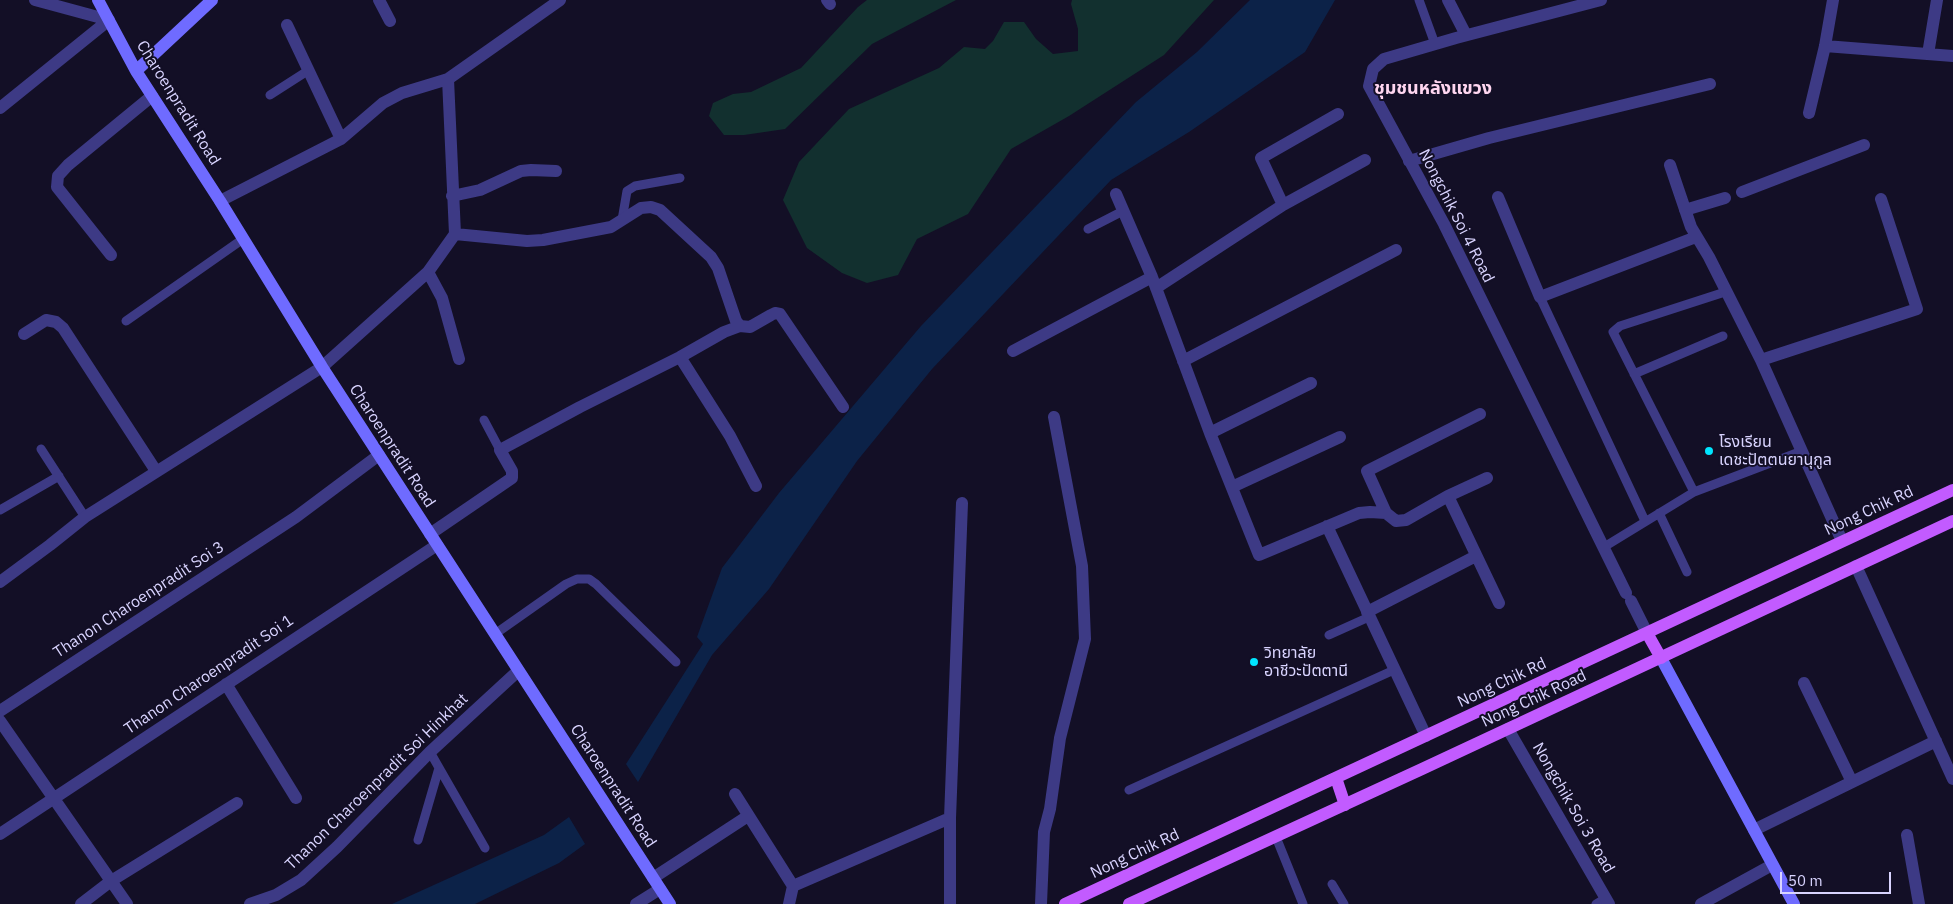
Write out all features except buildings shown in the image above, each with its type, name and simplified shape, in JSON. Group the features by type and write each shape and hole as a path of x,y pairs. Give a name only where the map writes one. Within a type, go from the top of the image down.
{"main road":[{"name":"Charoenpradit Road","path":"98,0 136,71 220,201 322,368 670,904"},
{"path":"136,71 212,0"},
{"name":"Nong Chik Rd","path":"1065,904 1648,634 1953,490"},
{"name":"Nong Chik Road","path":"1129,904 1953,521"},
{"path":"1648,634 1794,904"},
{"path":"1336,778 1345,805"}],"street":[{"path":"35,0 109,20"},
{"path":"379,0 390,21"},
{"path":"220,201 341,139 383,103 402,93 448,79 558,0"},
{"path":"1448,0 1466,35"},
{"name":"Nongchik Soi 4 Road","path":"1602,0 1466,35 1384,59 1373,68 1369,86 1444,224 1648,634"},
{"path":"1809,113 1825,46 1833,0"},
{"path":"1928,54 1937,0"},
{"path":"0,108 109,20"},
{"path":"287,25 341,139"},
{"path":"1825,46 1953,56"},
{"path":"0,582 86,517 156,471 322,368 428,272 455,234 448,79"},
{"path":"1409,160 1489,138 1710,84"},
{"path":"111,256 57,188 58,176 68,165 152,96"},
{"path":"1283,205 1261,158 1338,114"},
{"path":"1742,192 1864,145"},
{"path":"1014,351 1154,282 1283,205 1365,160"},
{"path":"1670,166 1696,237 1709,257 1761,360 1842,542"},
{"path":"452,196 480,190 521,171 556,171"},
{"path":"1116,194 1154,282 1210,433 1259,555 1359,513 1386,513"},
{"path":"1498,197 1540,297 1696,237"},
{"path":"1685,210 1725,198"},
{"path":"1761,360 1917,309 1882,199"},
{"path":"455,234 527,241 543,240 611,227 641,208 651,207 660,210 711,257 718,268 736,321 740,326 744,328 750,327 771,314 780,314 843,407"},
{"path":"1183,360 1396,250"},
{"path":"428,272 442,298 458,358"},
{"path":"24,334 46,320 56,322 63,328 156,471"},
{"path":"430,534 512,478 512,471 500,450 680,357 724,332 740,326"},
{"path":"680,357 730,436 756,486"},
{"path":"1210,433 1311,383"},
{"path":"1480,414 1366,470 1386,513 1396,521 1406,520 1448,496 1487,478"},
{"path":"1041,904 1044,832 1050,809 1060,738 1085,639 1082,566 1054,417"},
{"path":"1232,487 1340,437"},
{"name":"Thanon Charoenpradit Soi 3","path":"0,711 296,517 379,456"},
{"path":"1448,496 1499,602"},
{"path":"950,904 950,818 962,503"},
{"path":"1326,526 1426,736"},
{"name":"Thanon Charoenpradit Soi 1","path":"0,834 437,545"},
{"path":"1368,615 1476,556"},
{"path":"1856,566 1953,779"},
{"name":"Thanon Charoenpradit Soi Hinkhat","path":"250,904 276,895 301,880 337,847 430,752 518,670"},
{"path":"1804,683 1852,782"},
{"path":"226,684 296,798"},
{"path":"0,721 127,904"},
{"name":"Nongchik Soi 3 Road","path":"1508,729 1604,902"},
{"path":"1754,830 1936,742"},
{"path":"735,794 793,886 789,904"},
{"path":"81,904 111,881 237,803"},
{"path":"636,904 656,883 748,816"},
{"path":"793,886 950,818"},
{"path":"1907,835 1919,904"},
{"path":"1701,904 1718,900 1772,865"}],"lane":[{"path":"1419,0 1434,44"},
{"path":"270,95 309,70"},
{"path":"622,220 627,191 635,186 680,178"},
{"path":"1088,230 1123,211"},
{"path":"126,322 243,239"},
{"path":"1694,492 1613,332 1620,326 1725,292"},
{"path":"1540,297 1645,522"},
{"path":"1634,374 1723,336"},
{"path":"484,420 500,450"},
{"path":"41,449 86,517"},
{"path":"1604,547 1694,492 1802,451"},
{"path":"0,510 59,476"},
{"path":"1659,513 1687,572"},
{"path":"495,634 566,584 577,579 588,579 596,584 676,662"},
{"path":"1328,635 1368,615"},
{"path":"1129,790 1394,670"},
{"path":"430,752 485,848"},
{"path":"418,840 439,768"},
{"path":"1276,837 1303,904"},
{"path":"1332,884 1344,904"}],"green space":[{"path":"867,0 956,0 872,44 785,129 744,135 724,135 709,116 713,103 733,94 751,92 801,68 858,7"},
{"path":"1072,0 1214,0 1164,55 1069,116 1011,149 968,214 917,239 898,275 867,283 842,273 807,248 783,200 799,162 849,109 939,68 964,47 985,49 993,41 1004,22 1024,22 1036,39 1053,54 1078,51 1078,29 1071,4"}],"water":[{"path":"1250,0 1335,0 1305,52 1189,132 1111,180 932,369 857,461 769,589 712,655 638,782 626,764 703,644 697,637 722,568 779,493 921,326 1136,102 1197,52"},
{"path":"569,817 585,844 559,863 475,904 392,904 544,835"}],"place":[{"name":"โรงเรียน เดชะปัตตนยานุกูล","path":"1709,451"},
{"name":"วิทยาลัย อาชีวะปัตตานี","path":"1254,662"}],"district":[{"name":"ชุมชนหลังแขวง","path":"1433,89"}]}
